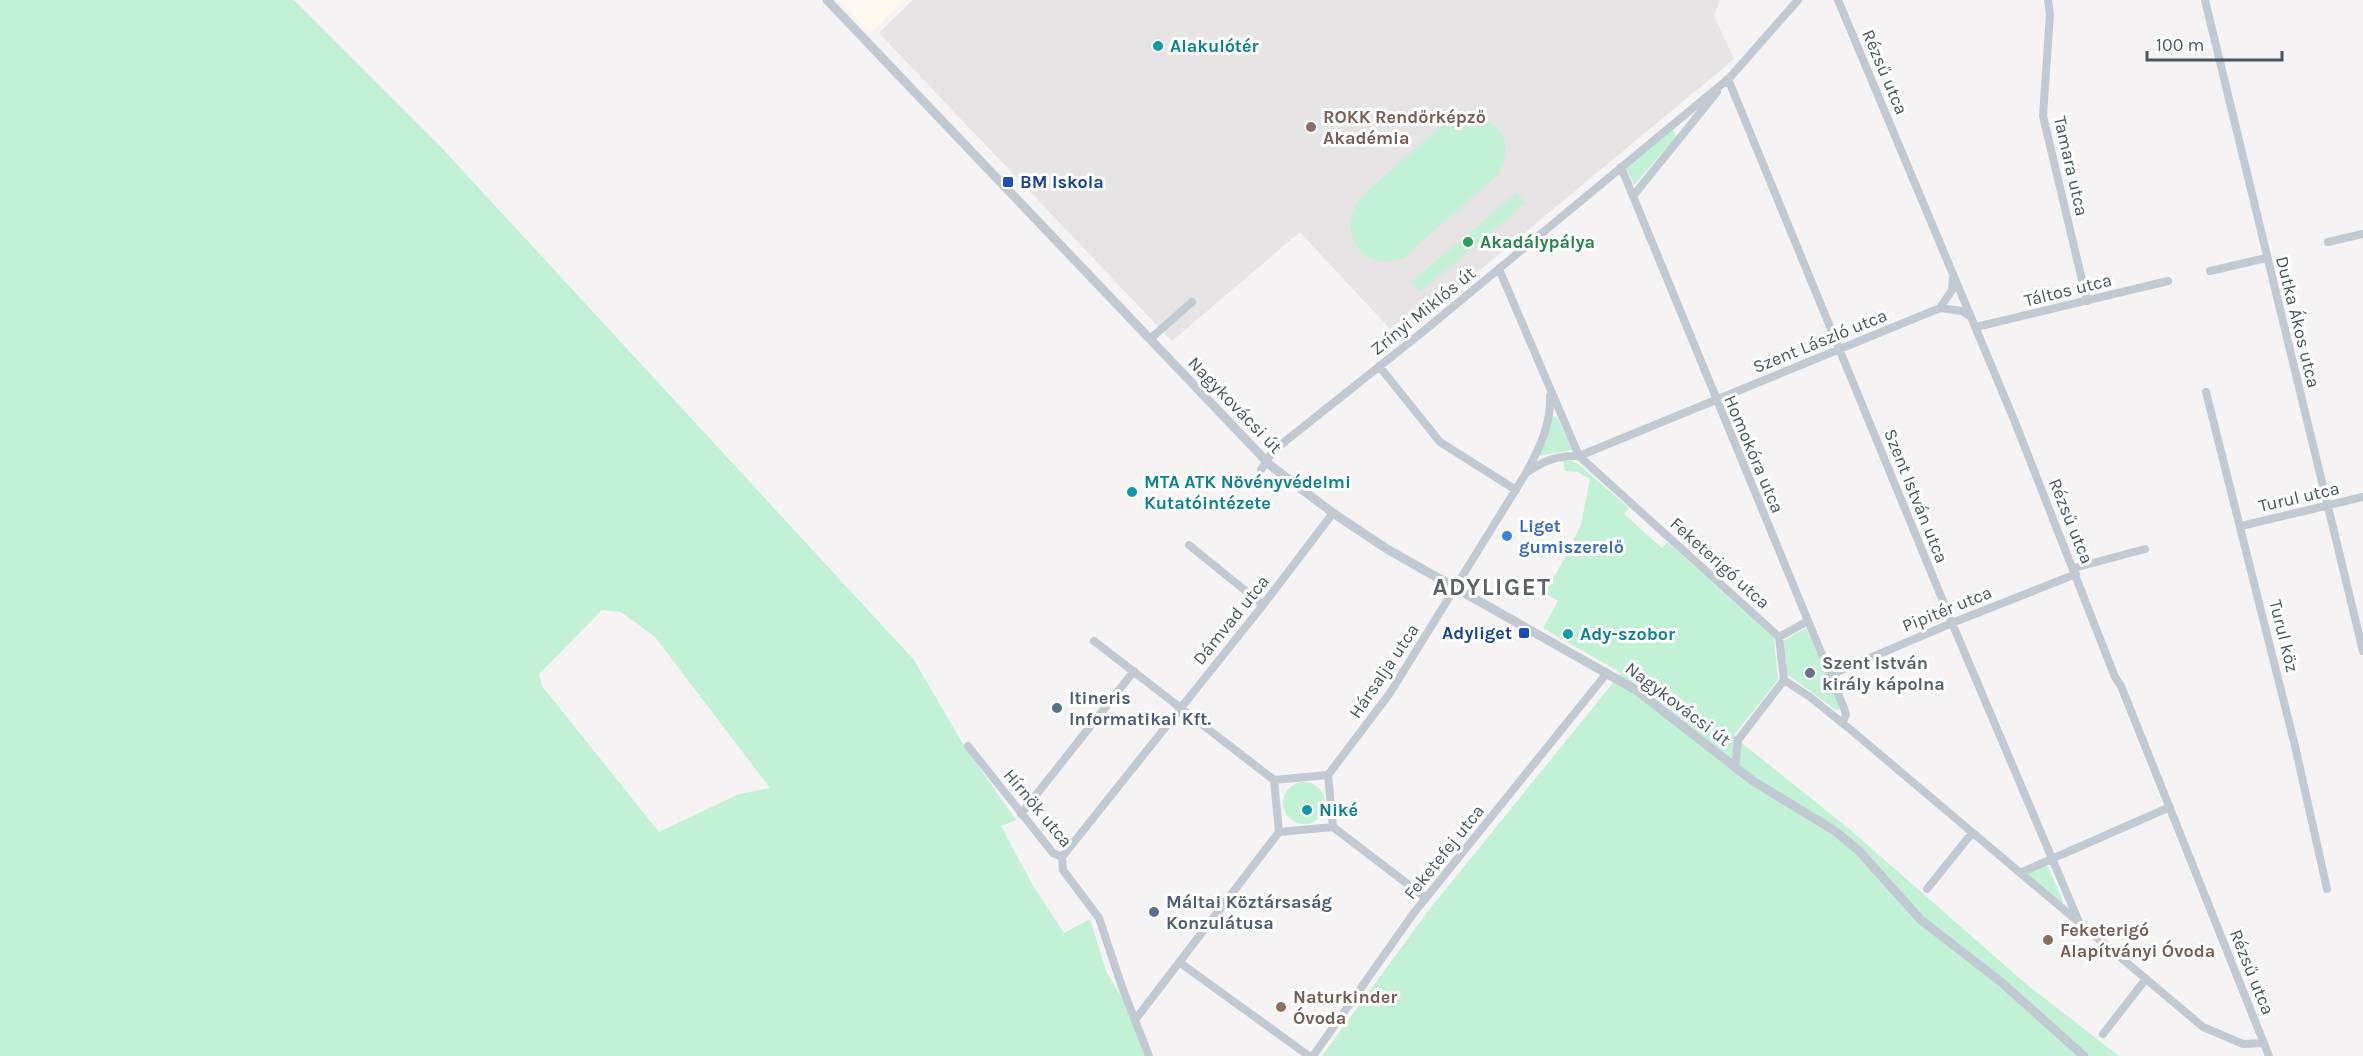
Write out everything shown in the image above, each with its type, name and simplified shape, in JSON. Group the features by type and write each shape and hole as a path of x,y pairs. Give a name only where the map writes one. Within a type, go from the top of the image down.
{"street":[{"name":"Nagykovácsi út","path":"827,0 1150,339 1263,466 1387,549 1458,585 1645,697 1765,790 1822,822 1846,839 1921,920 2001,982 2084,1056"},
{"name":"Zrínyi Miklós út","path":"1633,195 1728,79 1798,0"},
{"name":"Rézsű utca","path":"1838,0 1976,327 2075,571 2095,628 2121,686 2269,1056"},
{"name":"Tamara utca","path":"2048,0 2050,14 2043,116 2087,301"},
{"name":"Dutka Ákos utca","path":"2205,0 2363,651"},
{"name":"Zrínyi Miklós út","path":"1263,466 1274,451 1499,269 1728,79"},
{"name":"Szent István utca","path":"1728,79 1952,623 2079,923"},
{"name":"Homokóra utca","path":"1621,167 1846,715 1842,723"},
{"path":"2328,242 2363,234"},
{"path":"2210,271 2266,258"},
{"path":"1951,266 1954,282 1952,290 1940,308 1962,311 1972,318"},
{"name":"Feketerigó utca","path":"1499,269 1579,456 1779,637"},
{"name":"Táltos utca","path":"1976,327 2168,281"},
{"path":"1150,339 1192,302"},
{"name":"Szent László utca","path":"1526,473 1542,461 1554,457 1579,456 1940,308"},
{"path":"1379,366 1440,442 1516,490"},
{"name":"Hársalja utca","path":"1328,775 1390,693 1526,473 1547,429 1551,411 1550,390"},
{"name":"Turul köz","path":"2206,392 2295,746 2327,890"},
{"name":"Turul utca","path":"2241,526 2363,497"},
{"name":"Dámvad utca","path":"1062,857 1263,605 1333,513"},
{"path":"1189,545 1263,605"},
{"path":"2075,571 2145,549"},
{"name":"Pipitér utca","path":"1830,675 2075,571"},
{"path":"1735,768 1738,740 1784,680 1779,637 1808,621"},
{"path":"1094,641 1274,780 1328,775 1333,826"},
{"path":"1021,814 1134,671"},
{"name":"Feketefej utca","path":"1311,1056 1426,898 1607,673"},
{"path":"1784,680 1810,697 1842,723 2203,1027 2243,1044 2264,1043"},
{"name":"Hírnök utca","path":"968,746 1053,852 1062,857 1063,870 1100,918 1149,1056"},
{"path":"1135,1020 1279,832 1274,780"},
{"path":"2020,873 2170,807"},
{"path":"1279,832 1333,826 1426,898"},
{"path":"1927,889 1972,833"},
{"path":"1179,962 1311,1056"},
{"path":"2103,1034 2145,980"}],"shaded area":[{"path":"839,0 906,0 870,33"},
{"name":"ROKK Rendőrképző Akadémia","path":"913,0 1720,0 1714,16 1734,59 1416,323 1408,314 1390,329 1300,232 1172,341 879,33"}],"green space":[{"path":"0,0 294,0 440,146 914,660 963,744 1016,820 1001,826 1032,884 1064,933 1090,919 1106,971 1135,1020 1149,1056 0,1056","holes":["602,610 621,612 655,637 770,788 739,794 659,832 542,686 539,674"]},
{"path":"1469,114 1490,122 1502,136 1505,155 1496,176 1404,257 1388,261 1375,260 1364,255 1352,236 1351,224 1361,197 1448,120"},
{"path":"1673,128 1676,137 1634,185 1626,167"},
{"name":"Akadálypálya","path":"1517,193 1525,203 1420,292 1411,282"},
{"path":"1553,416 1557,417 1572,450 1539,456"},
{"path":"1563,461 1578,464 1629,508 1624,514 1662,548 1667,542 1774,638 1778,680 1734,735 1738,740 1847,827 2026,984 2119,1056 1322,1056 1428,911 1621,673 1543,628 1558,601 1545,593 1581,524 1590,479 1578,472 1565,471"},
{"path":"1806,628 1840,707 1839,710 1787,674 1783,641"},
{"path":"1304,782 1312,783 1319,788 1324,795 1324,811 1319,818 1312,823 1304,824 1296,823 1289,818 1284,811 1283,803 1284,795 1289,788 1296,783"},
{"path":"2047,865 2064,903 2061,903 2027,874"}],"place":[{"name":"Alakulótér","path":"1158,46"},
{"name":"ROKK Rendőrképző Akadémia","path":"1311,127"},
{"name":"BM Iskola","path":"1008,182"},
{"name":"Akadálypálya","path":"1468,242"},
{"name":"MTA ATK Növényvédelmi Kutatóintézete","path":"1132,492"},
{"name":"Liget gumiszerelő","path":"1507,536"},
{"name":"Adyliget","path":"1524,633"},
{"name":"Ady-szobor","path":"1568,634"},
{"name":"Szent István király kápolna","path":"1810,673"},
{"name":"Itineris Informatikai Kft.","path":"1057,708"},
{"name":"Niké","path":"1307,810"},
{"name":"Máltai Köztársaság Konzulátusa","path":"1154,912"},
{"name":"Feketerigó Alapítványi Óvoda","path":"2048,940"},
{"name":"Naturkinder Óvoda","path":"1281,1007"}],"district":[{"name":"ADYLIGET","path":"1492,587"}]}
